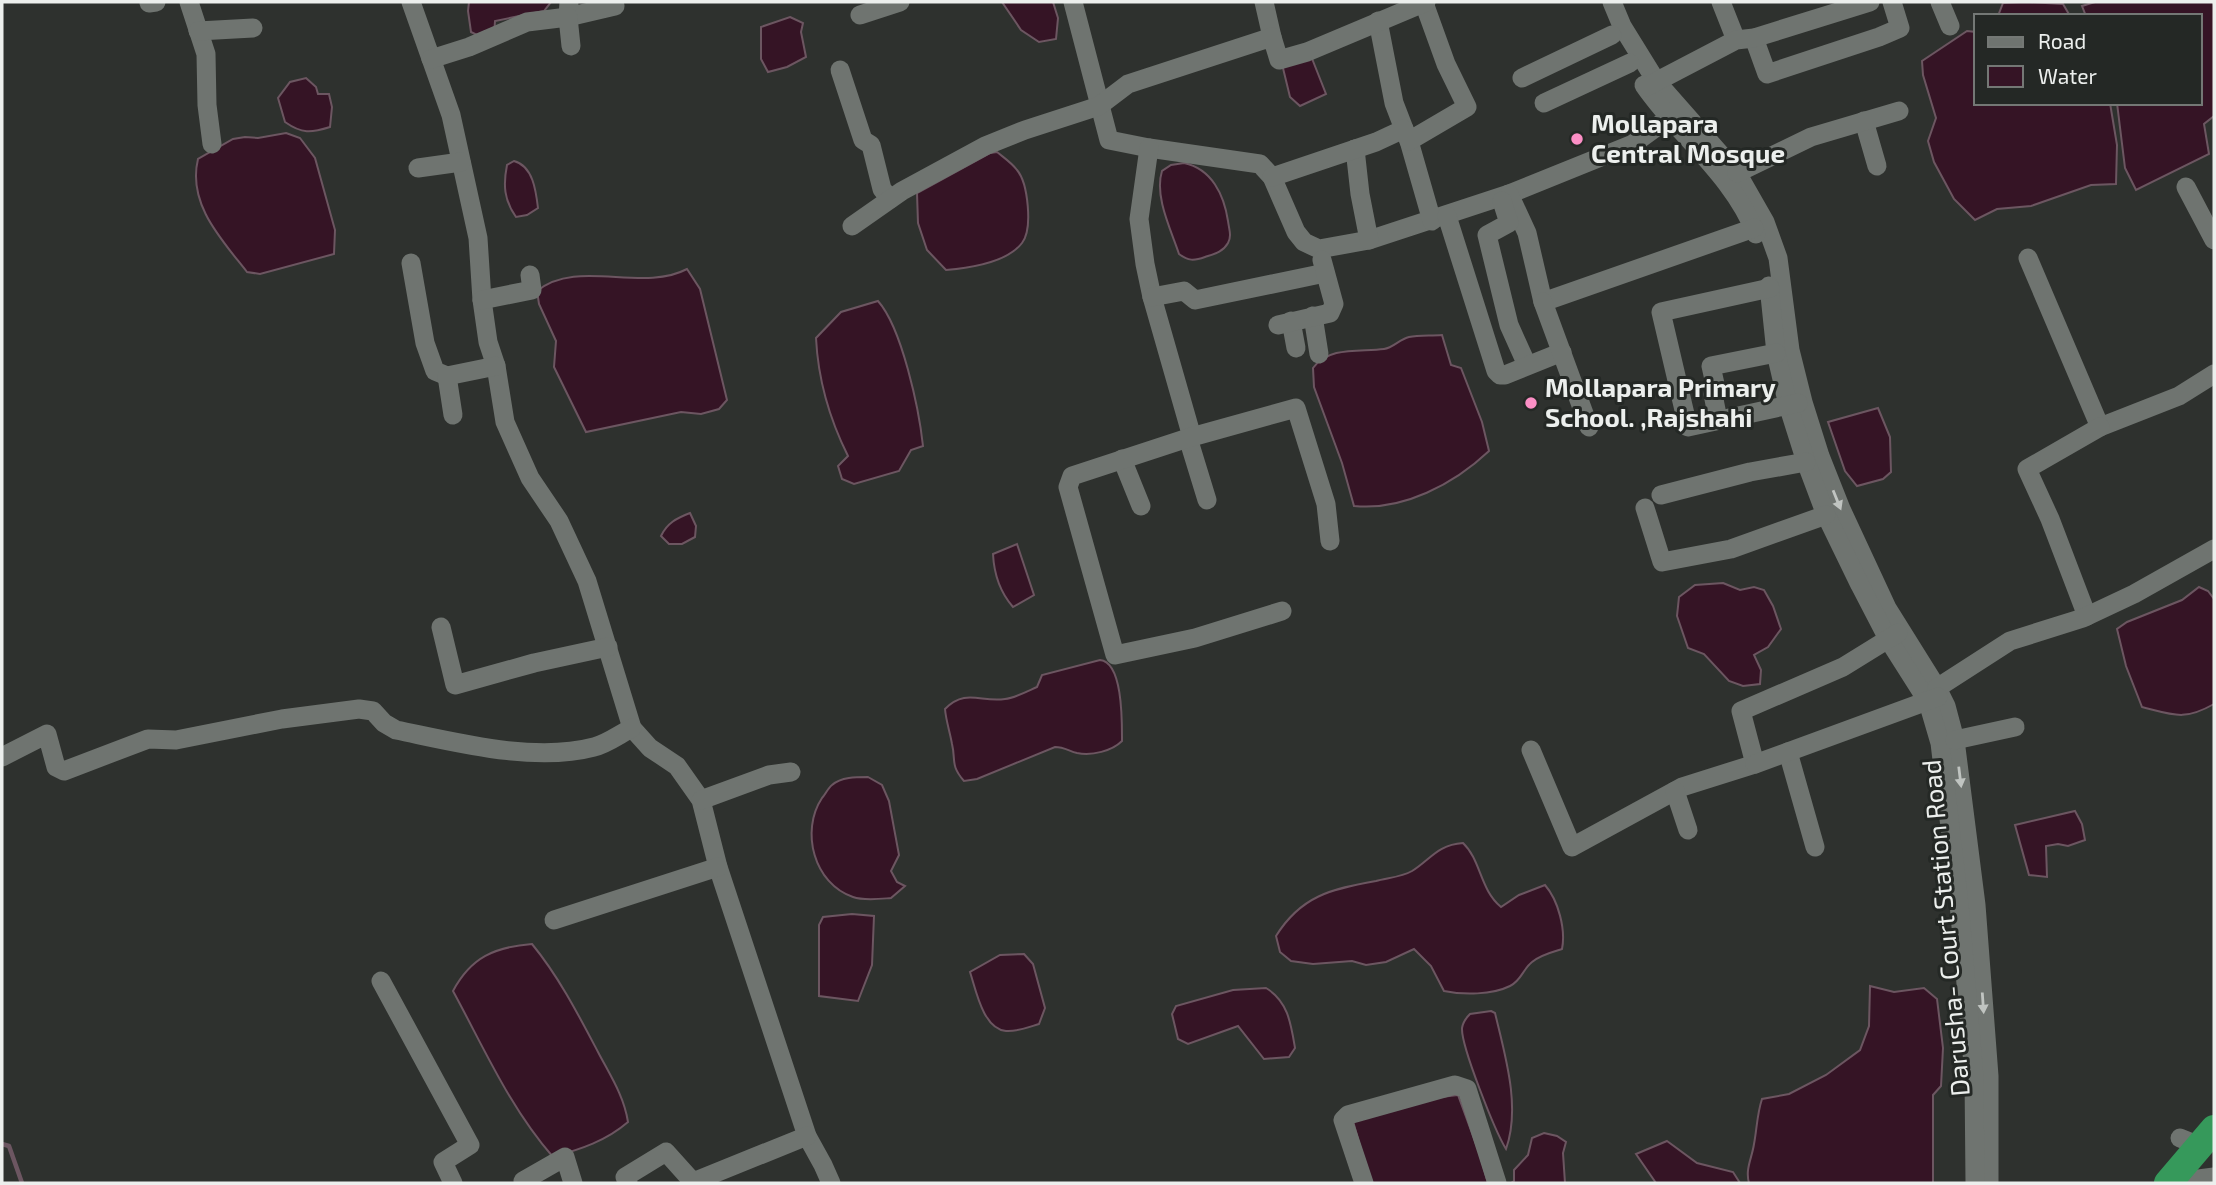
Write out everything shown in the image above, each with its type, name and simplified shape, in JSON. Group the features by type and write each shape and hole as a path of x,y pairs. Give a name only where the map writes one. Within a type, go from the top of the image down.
{"highway":[{"path":"2168,1183 2198,1138"}],"street":[{"path":"189,2 206,54 207,105 212,144"},
{"path":"411,2 451,115 478,238 488,342 496,366 505,422 530,478 559,522 587,580 632,728 650,748 677,766 701,800 718,867 807,1136 831,1183"},
{"path":"860,15 900,2"},
{"path":"1073,2 1109,140 1260,164 1272,177 1296,232 1304,242 1319,249 1369,240 1505,195 1633,144 1675,114"},
{"path":"1264,2 1279,60 1307,52 1425,2 1446,64 1467,107 1407,135 1272,177"},
{"name":"Darusha- Court Station Road","path":"1598,2 1612,35 1630,63 1675,114 1723,177 1754,228 1766,261 1776,353 1894,635"},
{"name":"Darusha- Court Station Road","path":"1612,2 1651,85"},
{"path":"1721,2 1767,74 1899,28 1892,2"},
{"path":"1651,85 1745,39 1870,2"},
{"path":"1940,2 1950,26"},
{"path":"432,59 568,9 615,6"},
{"path":"568,9 571,46"},
{"path":"1378,21 1394,103 1496,371 1505,375 1562,352"},
{"path":"198,31 253,28"},
{"path":"1522,78 1612,35"},
{"path":"852,226 890,199 985,146 1098,106 1128,84 1272,37"},
{"path":"1544,103 1630,63"},
{"path":"841,70 863,140 871,145 882,188 890,199"},
{"path":"1737,173 1811,137 1899,111"},
{"name":"Darusha- Court Station Road","path":"1675,114 1737,173 1765,222 1778,258 1795,403 1806,462 1826,515 1894,635 1935,695 1955,740 1978,931 1989,1076 1989,1183"},
{"path":"1864,121 1877,166"},
{"path":"1149,148 1139,219 1152,297 1207,500"},
{"path":"1355,149 1369,240"},
{"path":"418,168 461,162"},
{"path":"2186,187 2214,240"},
{"path":"1505,195 1527,233 1543,302 1589,427"},
{"path":"1505,195 1509,223 1487,235 1509,325 1527,365"},
{"path":"1543,302 1754,228"},
{"path":"1296,348 1285,323 1330,313 1333,309 1334,304 1319,249"},
{"path":"2028,258 2100,426"},
{"path":"411,263 425,343 435,371 447,376 496,366"},
{"path":"1152,297 1184,291 1195,300 1325,272"},
{"path":"482,300 532,290 530,275"},
{"path":"1770,288 1661,312 1688,427 1795,403"},
{"path":"1313,316 1319,354"},
{"path":"1718,420 1713,394 1717,393 1711,366 1776,353"},
{"path":"2087,616 2050,519 2027,469 2100,426 2179,396 2214,374"},
{"path":"447,376 453,415"},
{"path":"1282,611 1195,638 1115,655 1068,487 1072,476 1296,408 1326,504 1330,541"},
{"path":"1122,459 1141,506"},
{"path":"1661,495 1750,472 1806,462"},
{"path":"1645,508 1662,562 1731,549 1826,515"},
{"path":"1531,750 1572,847 1675,791 1788,752 1935,695 2010,641 2087,616 2134,594 2214,549"},
{"path":"441,627 455,685 534,663 608,647"},
{"path":"1755,764 1741,711 1843,667 1894,635"},
{"name":"Darusha- Court Station Road","path":"1935,695 1959,903 1974,1076 1975,1183"},
{"path":"2,757 47,734 56,767 64,771 148,739 160,737 176,740 282,719 359,709 373,711 384,723 396,730 481,747 552,753 595,747 632,728"},
{"path":"1955,740 2015,727"},
{"path":"1788,752 1815,847"},
{"path":"701,800 769,775 791,772"},
{"path":"1675,791 1688,830"},
{"path":"554,920 718,867"},
{"path":"381,981 470,1146 443,1162 453,1183"},
{"path":"1364,1183 1343,1120 1348,1115 1455,1086 1467,1089 1497,1183"},
{"path":"628,1183 625,1177 666,1153 693,1182 807,1136"},
{"path":"521,1182 565,1157 573,1183"},
{"path":"2168,1183 2214,1177"}],"water":[{"path":"469,2 551,2 544,11 495,21 494,36 481,37 471,32"},
{"path":"1002,2 1053,2 1058,18 1056,39 1039,42 1021,30"},
{"path":"2095,2 2213,2 2214,116 2204,124 2209,154 2136,190 2125,168 2117,105 2202,105 2202,14 2085,14 2082,6"},
{"path":"2003,3 2063,4 2069,14 1999,14"},
{"path":"790,17 803,23 801,32 806,57 787,67 768,72 761,59 761,27"},
{"path":"1967,31 1974,32 1974,105 2110,105 2117,145 2116,184 2091,185 2031,206 1997,209 1975,220 1954,199 1934,162 1928,141 1936,118 1923,75 1922,61"},
{"path":"1311,56 1326,94 1300,106 1290,97 1282,64"},
{"path":"306,78 316,87 318,94 329,94 332,107 330,127 307,131 285,122 278,98 290,82"},
{"path":"286,133 300,138 315,158 335,230 334,254 260,274 247,272 218,234 202,206 196,175 198,159 233,139"},
{"path":"997,152 1015,167 1024,185 1028,217 1022,243 997,260 946,270 927,250 918,223 917,193 990,153"},
{"path":"514,161 529,174 535,187 538,208 527,215 516,217 509,205 505,186 507,165"},
{"path":"1184,163 1202,171 1215,184 1226,211 1230,232 1224,249 1194,260 1179,254 1164,213 1160,191 1162,171 1171,165"},
{"path":"687,269 700,289 727,400 719,409 701,414 681,412 586,432 554,367 556,341 539,304 537,291 553,282 571,277 650,278"},
{"path":"878,301 887,313 902,349 918,412 923,446 911,450 899,471 854,484 842,479 838,466 848,456 826,398 816,338 841,312"},
{"path":"1442,335 1451,365 1461,368 1482,422 1489,451 1460,474 1427,493 1391,504 1354,506 1342,463 1314,387 1313,368 1327,356 1336,353 1384,349 1409,337"},
{"path":"1878,408 1890,437 1891,472 1883,479 1857,486 1845,471 1828,422"},
{"path":"690,513 696,526 695,537 682,544 669,544 661,536 663,531"},
{"path":"1017,544 1034,595 1013,607 998,582 993,554"},
{"path":"1723,583 1740,590 1754,587 1764,590 1773,606 1781,629 1768,647 1754,655 1761,670 1760,684 1743,686 1729,681 1704,654 1688,648 1677,616 1679,597 1695,585"},
{"path":"2199,587 2208,591 2214,599 2214,704 2186,715 2142,707 2126,666 2117,629 2127,622 2182,600"},
{"path":"1100,660 1108,663 1113,671 1120,694 1122,741 1118,745 1089,754 1055,747 977,779 964,781 955,766 945,709 960,699 996,700 1013,697 1037,687 1042,675"},
{"path":"868,777 882,785 889,801 899,855 891,871 897,882 905,886 891,898 862,899 840,890 820,869 812,840 815,811 831,786 840,780"},
{"path":"2075,811 2082,824 2085,840 2068,846 2046,846 2047,877 2029,875 2015,825"},
{"path":"1463,843 1474,858 1489,892 1501,907 1519,895 1545,885 1557,907 1562,924 1562,949 1535,960 1514,984 1486,993 1444,991 1431,966 1414,949 1386,962 1366,965 1352,961 1313,964 1291,961 1280,952 1276,936 1286,922 1307,903 1331,891 1408,873 1440,850"},
{"path":"852,914 874,916 872,965 858,1001 819,996 819,925 823,917"},
{"path":"532,944 583,1024 616,1086 628,1122 593,1144 553,1157 511,1098 453,991 468,970 485,956 495,951"},
{"path":"1024,954 1033,964 1045,1008 1039,1024 1019,1030 998,1029 986,1016 970,972 1000,955"},
{"path":"1870,986 1894,992 1924,988 1937,999 1943,1048 1941,1086 1933,1095 1933,1183 1749,1183 1748,1168 1762,1099 1789,1094 1826,1075 1860,1050 1869,1026"},
{"path":"1266,988 1279,999 1287,1014 1295,1048 1289,1057 1264,1059 1238,1026 1188,1044 1178,1039 1172,1014 1176,1006 1233,990"},
{"path":"1491,1011 1495,1013 1503,1046 1512,1099 1506,1149 1494,1125 1463,1038 1462,1028 1470,1014"},
{"path":"1458,1095 1488,1183 1370,1183 1353,1121 1398,1102"},
{"path":"1544,1133 1557,1136 1566,1142 1563,1153 1565,1183 1511,1183 1514,1181 1514,1170 1528,1155 1532,1138"},
{"path":"1667,1141 1697,1163 1733,1172 1740,1183 1656,1183 1636,1154"}],"waterway":[{"path":"2,1144 9,1146 22,1183"}],"place":[{"name":"Mollapara Central Mosque","path":"1577,139"},
{"name":"Mollapara Primary School. ,Rajshahi","path":"1531,403"}]}
